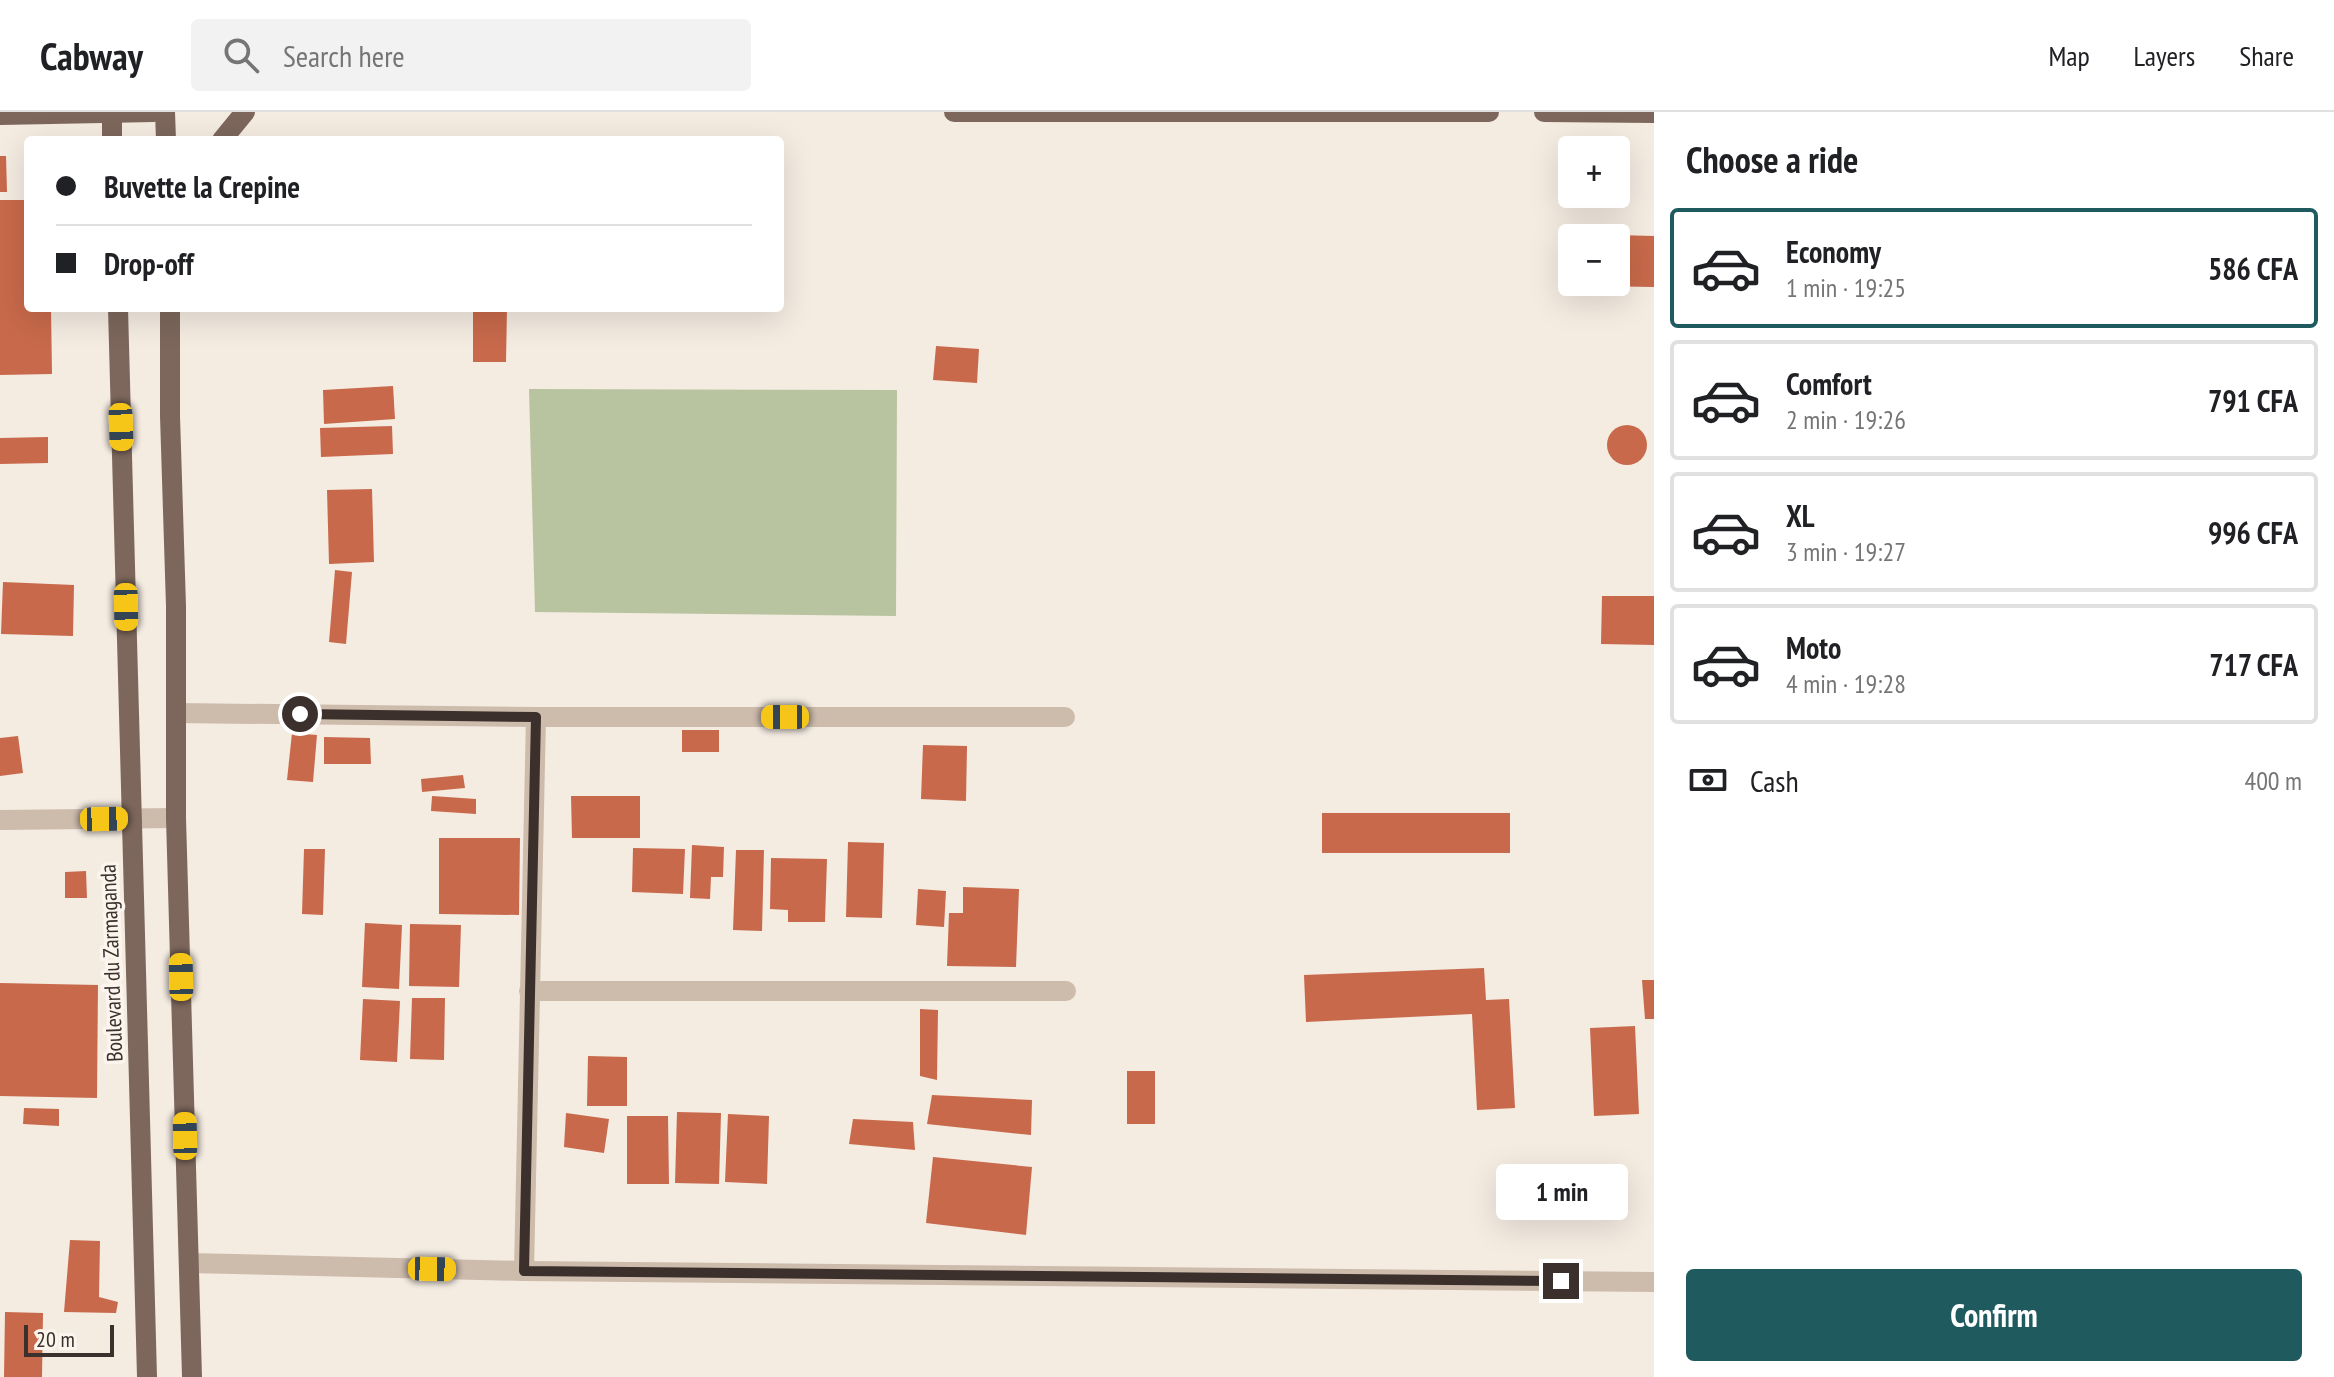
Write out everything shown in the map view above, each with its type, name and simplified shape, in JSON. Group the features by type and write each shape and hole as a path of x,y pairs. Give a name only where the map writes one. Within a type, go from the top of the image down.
{"main road":[{"path":"0,115 154,112"},
{"path":"165,112 166,136"},
{"path":"225,136 243,112 255,112"},
{"path":"954,112 1489,112"},
{"path":"1544,112 1654,113"},
{"path":"112,113 112,136"},
{"name":"Boulevard du Zarmaganda","path":"118,312 147,1377"},
{"path":"170,312 176,818 192,1377"}],"street":[{"path":"176,713 1065,717"},
{"path":"524,1271 536,717"},
{"path":"0,820 176,818"},
{"path":"529,991 1066,991"},
{"path":"189,1263 524,1271 1654,1282"}],"green space":[{"path":"529,389 897,390 896,616 535,612"}],"building":[{"path":"0,156 6,156 7,192 0,192"},
{"path":"0,200 24,200 24,312 51,312 52,374 0,375"},
{"path":"1630,235 1654,236 1654,287 1630,287"},
{"path":"473,312 507,312 506,362 473,362"},
{"path":"936,346 979,349 977,383 933,380"},
{"path":"393,386 395,419 324,424 323,390"},
{"path":"1627,425 1641,431 1647,445 1641,459 1627,465 1613,459 1607,445 1613,431"},
{"path":"392,426 393,454 321,457 320,428"},
{"path":"48,437 48,463 0,464 0,438"},
{"path":"372,489 374,562 329,564 327,490"},
{"path":"335,570 352,572 346,644 329,642"},
{"path":"3,582 74,585 73,636 1,634"},
{"path":"1602,596 1654,596 1654,645 1601,644"},
{"path":"682,730 719,730 719,752 682,752"},
{"path":"292,733 317,735 313,782 287,780"},
{"path":"18,736 23,773 0,776 0,738"},
{"path":"324,737 370,738 371,764 324,764"},
{"path":"923,745 967,746 966,801 921,799"},
{"path":"463,775 465,788 422,792 421,779"},
{"path":"432,796 476,799 476,814 431,811"},
{"path":"571,796 640,796 640,838 572,838"},
{"path":"1322,813 1510,813 1510,853 1322,853"},
{"path":"439,838 520,838 519,915 439,914"},
{"path":"848,842 884,843 882,918 846,917"},
{"path":"692,845 724,847 723,877 711,877 710,899 690,898"},
{"path":"633,848 685,849 683,894 632,892"},
{"path":"304,849 325,849 323,915 302,914"},
{"path":"736,850 764,850 762,931 733,930"},
{"path":"771,858 827,859 825,922 788,922 788,910 770,909"},
{"path":"86,871 87,898 65,898 65,872"},
{"path":"963,887 1019,889 1016,967 947,966 949,913 963,913"},
{"path":"918,889 946,891 944,927 916,925"},
{"path":"365,923 402,925 399,989 362,987"},
{"path":"410,924 461,925 459,987 409,986"},
{"path":"1484,968 1486,1000 1509,999 1515,1108 1477,1110 1472,1014 1306,1022 1304,975"},
{"path":"1642,980 1654,980 1654,1019 1645,1019"},
{"path":"0,983 98,985 97,1098 0,1096"},
{"path":"412,998 445,998 444,1060 410,1059"},
{"path":"363,999 400,1001 397,1062 360,1060"},
{"path":"920,1009 938,1010 937,1080 920,1076"},
{"path":"1635,1026 1639,1114 1594,1116 1590,1028"},
{"path":"588,1056 627,1057 627,1106 587,1106"},
{"path":"1127,1071 1155,1071 1155,1124 1127,1124"},
{"path":"932,1095 1032,1100 1031,1135 927,1124"},
{"path":"24,1108 59,1109 59,1126 23,1124"},
{"path":"677,1112 721,1113 719,1184 675,1183"},
{"path":"566,1113 609,1119 604,1153 564,1147"},
{"path":"728,1114 769,1116 767,1184 725,1182"},
{"path":"627,1116 668,1116 669,1184 627,1184"},
{"path":"853,1119 913,1122 915,1150 849,1144"},
{"path":"933,1157 1032,1167 1026,1235 926,1223"},
{"path":"70,1240 100,1241 99,1297 118,1302 116,1313 64,1312"},
{"path":"5,1312 43,1313 42,1377 4,1377"}],"route":[{"path":"300,714 536,717 524,1271 1561,1281"}]}
